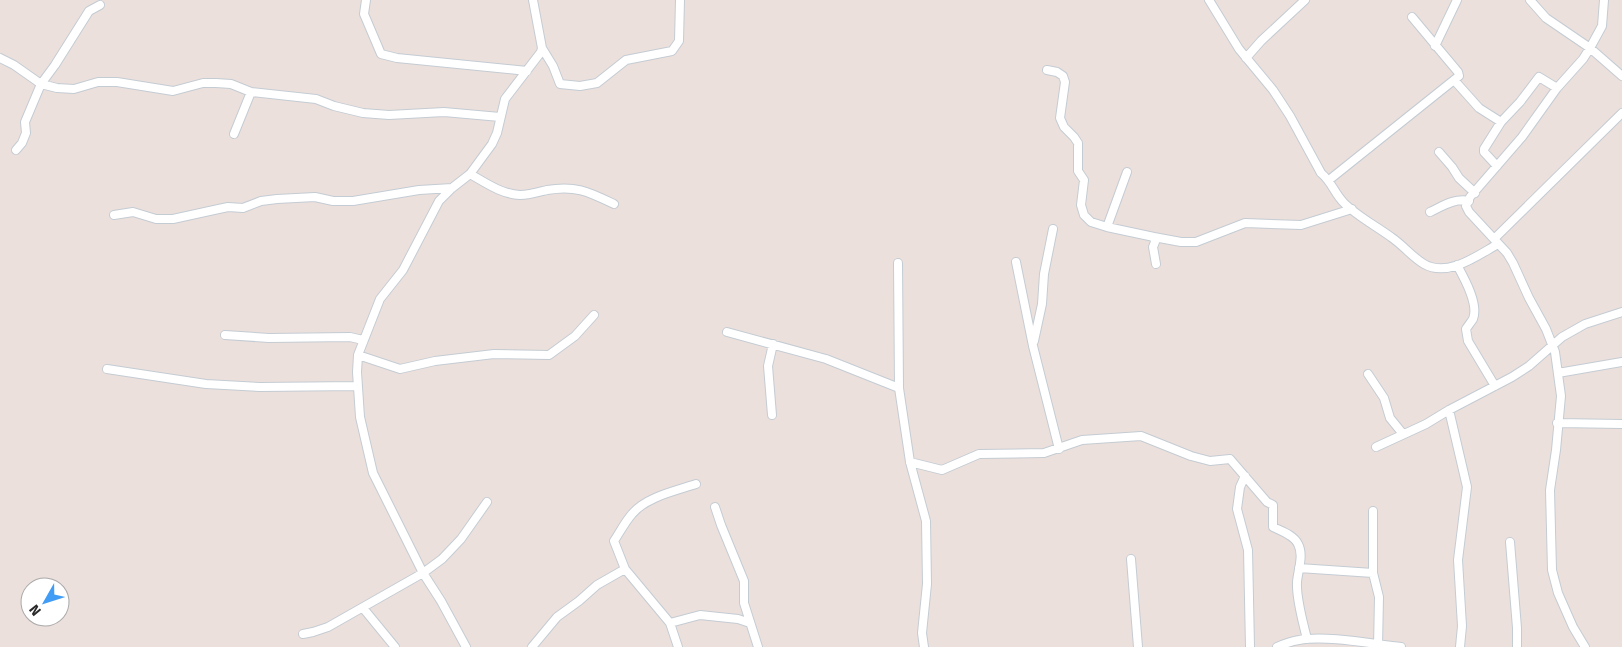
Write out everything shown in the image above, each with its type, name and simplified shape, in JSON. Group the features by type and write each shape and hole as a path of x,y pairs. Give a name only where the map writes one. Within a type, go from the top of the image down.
{"street":[{"path":"366,0 364,14 381,54 397,58 527,71"},
{"path":"532,0 542,48 553,66 560,84 580,86 597,83 626,60 672,51 679,41 678,10 680,0"},
{"path":"1209,0 1230,36 1273,90 1322,173 1330,180 1334,191 1344,204 1393,238 1425,265 1436,268 1451,267 1466,262 1496,241 1622,113"},
{"path":"1246,58 1305,0"},
{"path":"1435,46 1457,0"},
{"path":"1530,0 1546,18 1590,48 1622,76"},
{"path":"1585,647 1573,627 1558,593 1552,570 1550,490 1561,396 1553,345 1513,263 1469,212 1466,206 1468,201 1522,137 1557,88 1583,59 1602,26 1604,0"},
{"path":"16,150 26,134 25,122 41,84 55,66 89,11 100,5"},
{"path":"1330,180 1459,76 1458,72 1412,17"},
{"path":"466,647 441,600 423,573 373,473 360,417 356,372 358,355 380,299 403,270 439,201 470,174 492,144 497,133 505,98 527,71 542,48"},
{"path":"0,58 14,65 41,84 57,88 74,88 98,82 117,82 173,91 203,83 216,83 230,84 251,92 316,100 363,113 389,115 444,112 500,117"},
{"path":"1047,70 1057,72 1065,82 1060,118 1064,127 1078,143 1078,171 1084,180 1081,205 1084,215 1091,222 1107,228 1154,237 1196,242 1245,223 1301,225 1352,210"},
{"path":"1497,166 1484,152 1484,149 1502,122 1539,77 1557,88"},
{"path":"1454,80 1479,108 1502,122"},
{"path":"234,134 251,92"},
{"path":"1439,152 1459,178 1475,193"},
{"path":"1107,228 1126,172"},
{"path":"470,174 498,190 520,195 570,188 585,190 614,204"},
{"path":"114,215 133,212 156,219 173,219 214,210 243,208 261,201 277,199 315,197 333,201 352,201 419,190 452,188"},
{"path":"1430,212 1452,201 1468,201"},
{"path":"1032,346 1042,304 1047,257 1053,229"},
{"path":"1154,237 1153,247 1156,264"},
{"path":"1016,262 1032,346 1059,449"},
{"path":"898,263 899,388 910,462 926,521 927,584 922,633 924,647"},
{"path":"1457,265 1474,304 1473,318 1466,329 1468,341 1495,386"},
{"path":"1376,447 1426,424 1529,366 1562,337 1584,324 1622,312"},
{"path":"358,355 400,369 435,361 494,354 550,355 575,336 594,315"},
{"path":"727,332 826,359 899,388"},
{"path":"225,335 269,338 350,336 363,340"},
{"path":"772,344 768,366 772,415"},
{"path":"1558,373 1622,362"},
{"path":"107,370 206,384 260,387 357,386"},
{"path":"1368,374 1384,398 1390,418 1403,434"},
{"path":"1449,410 1467,487 1458,560 1462,626 1460,647"},
{"path":"1558,423 1622,424"},
{"path":"910,462 942,470 979,454 1044,453 1082,440 1141,436 1200,459 1210,461 1230,459 1267,502 1273,506 1273,527 1292,536 1298,543 1301,554 1297,583 1307,639"},
{"path":"1245,476 1240,487 1237,509 1248,550 1250,647"},
{"path":"678,647 670,624 625,568 614,541 632,514 642,504 696,484"},
{"path":"303,634 328,628 423,573 442,559 461,539 487,502"},
{"path":"715,507 720,525 744,581 744,603 758,647"},
{"path":"1372,511 1373,573 1379,597 1378,646"},
{"path":"1510,542 1517,628 1516,647"},
{"path":"1131,558 1138,647"},
{"path":"532,647 557,617 597,585 625,568"},
{"path":"1299,568 1373,573"},
{"path":"363,608 395,647"},
{"path":"670,624 700,615 738,619 750,623"},
{"path":"1277,647 1307,639 1401,647"}]}
